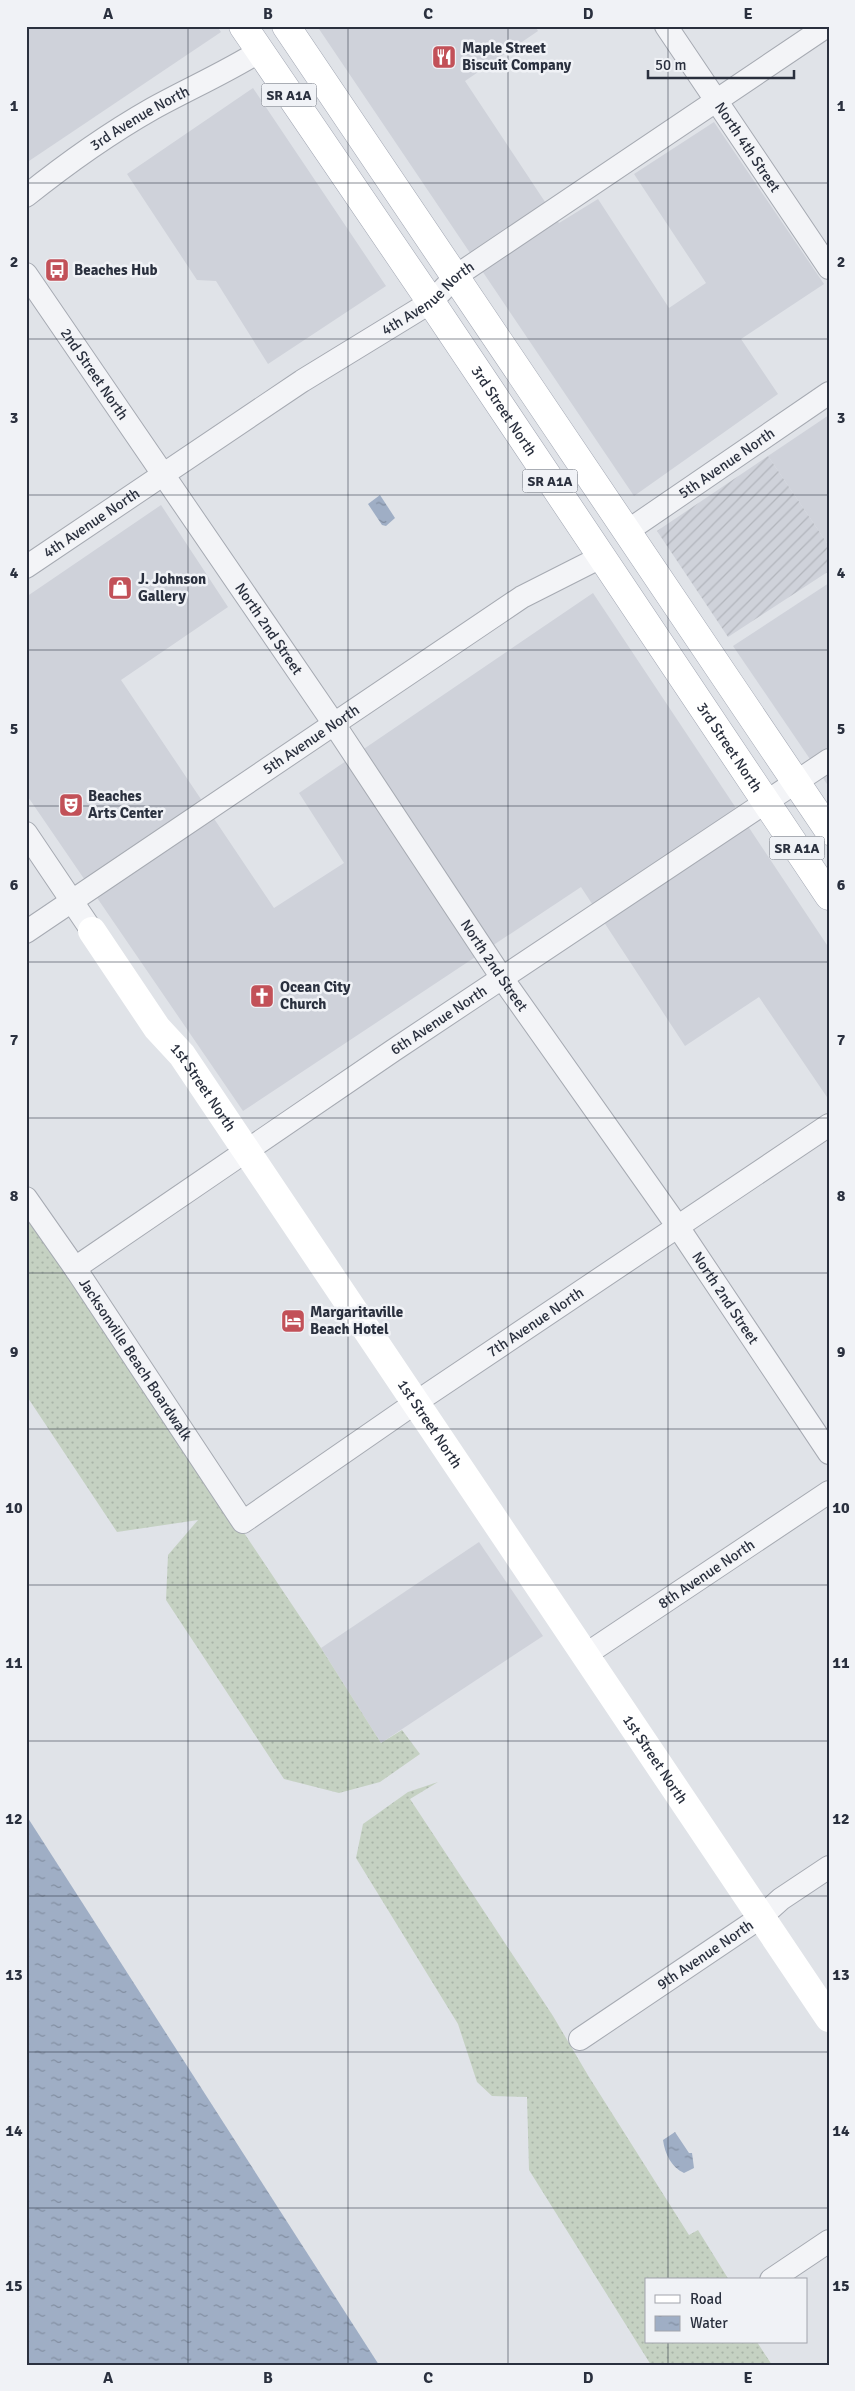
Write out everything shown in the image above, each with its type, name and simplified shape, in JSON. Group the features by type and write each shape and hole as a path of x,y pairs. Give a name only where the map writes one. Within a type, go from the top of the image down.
{"main road":[{"name":"3rd Street North","path":"242,26 431,302 829,896"},
{"name":"SR A1A","path":"286,26 829,831"},
{"name":"1st Street North","path":"92,931 157,1028 182,1055 829,2018"}],"street":[{"name":"North 4th Street","path":"666,26 829,268"},
{"name":"4th Avenue North","path":"26,568 302,381 431,302 456,276 827,26"},
{"name":"3rd Avenue North","path":"26,196 78,156 135,119 224,73 260,51"},
{"name":"2nd Street North","path":"26,274 164,475"},
{"name":"5th Avenue North","path":"626,532 829,393"},
{"name":"North 2nd Street","path":"164,475 334,724 502,978 678,1227 829,1453"},
{"name":"5th Avenue North","path":"26,932 522,597 601,558"},
{"name":"6th Avenue North","path":"76,1268 765,800 829,760"},
{"name":"1st Street North","path":"26,833 92,931"},
{"name":"7th Avenue North","path":"243,1522 415,1403 829,1125"},
{"name":"Jacksonville Beach Boardwalk","path":"26,1198 76,1268 243,1522"},
{"name":"8th Avenue North","path":"585,1654 829,1492"},
{"name":"9th Avenue North","path":"580,2039 761,1917 781,1899 829,1867"},
{"path":"774,2278 829,2241"}],"shaded area":[{"path":"26,26 217,26 221,32 26,163"},
{"path":"317,26 535,26 538,31 465,81 559,223 598,199 669,308 706,283 634,174 714,122 824,284 741,339 778,394 634,496"},
{"path":"253,88 386,286 268,364 216,281 197,280 127,174"},
{"path":"829,415 829,546 768,456"},
{"path":"768,456 829,546 829,571 728,637 657,531"},
{"path":"161,505 228,607 121,680 274,908 344,863 299,793 593,593 829,948 829,1100 759,997 685,1046 581,887 243,1111 26,794 26,597"},
{"path":"829,583 829,787 733,646"},
{"path":"479,1542 543,1636 381,1743 321,1648"}],"green space":[{"path":"26,1207 321,1648 381,1743 402,1730 420,1754 380,1782 339,1793 284,1779 166,1600 168,1555 198,1520 117,1532 26,1395"},
{"path":"438,1782 410,1799 553,2016 589,2077 689,2235 698,2230 728,2278 645,2278 645,2344 758,2344 772,2365 651,2365 529,2170 527,2097 492,2096 477,2082 458,2024 356,1858 363,1824 408,1792"}],"water":[{"path":"380,495 395,518 386,526 382,525 368,504"},
{"path":"26,1815 379,2365 26,2365"},
{"path":"675,2132 689,2153 692,2153 694,2168 684,2173 672,2164 664,2145 663,2140"}],"place":[{"name":"Maple Street Biscuit Company","path":"444,57"},
{"name":"Beaches Hub","path":"57,270"},
{"name":"J. Johnson Gallery","path":"120,588"},
{"name":"Beaches Arts Center","path":"71,805"},
{"name":"Ocean City Church","path":"262,996"},
{"name":"Margaritaville Beach Hotel","path":"293,1321"}]}
